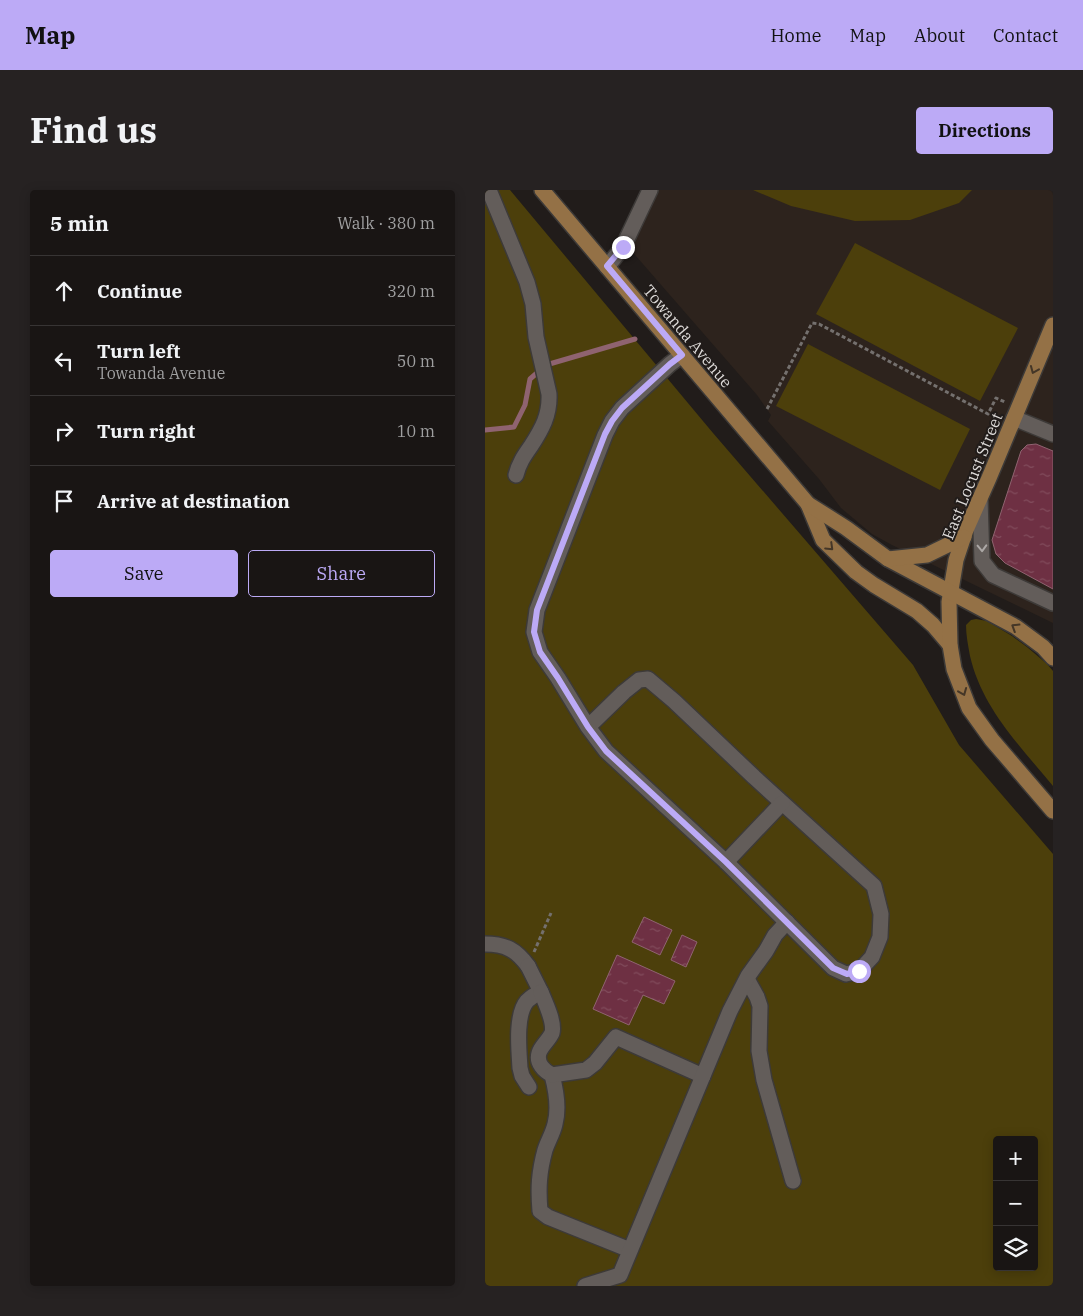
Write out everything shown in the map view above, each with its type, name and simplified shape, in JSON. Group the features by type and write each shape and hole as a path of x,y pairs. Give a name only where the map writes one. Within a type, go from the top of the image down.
{"main road":[{"name":"Towanda Avenue","path":"542,190 808,504 846,528 888,559 1017,627 1043,647 1053,658"},
{"name":"East Locust Street","path":"950,646 949,602 956,560 1053,325"},
{"name":"Towanda Avenue","path":"808,504 823,540 856,572 917,611 933,625 950,646 954,670 969,708 992,740 1053,811"},
{"path":"888,559 927,555 964,537"}],"lane":[{"path":"489,190 527,282 533,304 536,337 549,394 548,414 544,424 518,466 516,475"},
{"path":"607,266 623,247 650,190"},
{"path":"588,727 639,680 648,680 674,701 782,803 874,886 881,914 880,937 872,957 859,971 847,974 833,968 726,862 606,751 588,727 540,652 534,632 537,610 605,434 622,408 682,355"},
{"path":"1014,418 1053,434"},
{"path":"980,499 982,560 993,575 1053,603"},
{"path":"726,862 782,803"},
{"path":"585,1286 622,1281 630,1250 730,1011 747,979 775,935 787,922"},
{"path":"485,944 507,947 522,958 541,992 549,1012 552,1032 539,1053 540,1064 545,1071 552,1074 586,1070 595,1063 616,1038 703,1076"},
{"path":"747,979 760,1006 759,1050 764,1080 793,1181"},
{"path":"529,1088 520,1068 519,1024 527,1001 541,992"},
{"path":"552,1074 556,1089 555,1124 545,1149 540,1172 538,1189 540,1211 547,1217 630,1250"}],"path":[{"path":"767,409 811,323 819,324 988,414 996,398 1005,402"},
{"path":"528,966 551,913"}],"shaded area":[{"path":"485,190 510,190 713,433 913,665 959,745 1053,854 1053,1286 485,1286"},
{"path":"655,190 1053,190 1053,623 892,545 872,534 841,508 819,479 768,421 771,415 757,395 629,248"},
{"path":"753,190 972,190 959,203 910,220 855,221 791,206"},
{"path":"855,243 1018,328 980,401 816,314"},
{"path":"808,344 970,429 940,490 776,406"},
{"path":"971,620 987,621 1012,636 1053,671 1053,786 1015,741 983,693 970,656 966,633 966,625"}],"water":[{"path":"1036,444 1053,451 1053,589 1005,563 996,554 992,540 1021,451 1027,445"},
{"path":"644,917 672,930 660,955 632,942"},
{"path":"682,935 697,942 686,967 671,960"},
{"path":"617,955 675,981 664,1004 643,995 629,1025 593,1009"}],"waterway":[{"path":"485,430 514,427 525,405 530,379 546,365 635,339"}],"route":[{"path":"623,247 607,266 682,355 622,408 605,434 537,610 534,632 540,652 588,727 606,751 726,862 833,968 847,974 859,971"}]}
